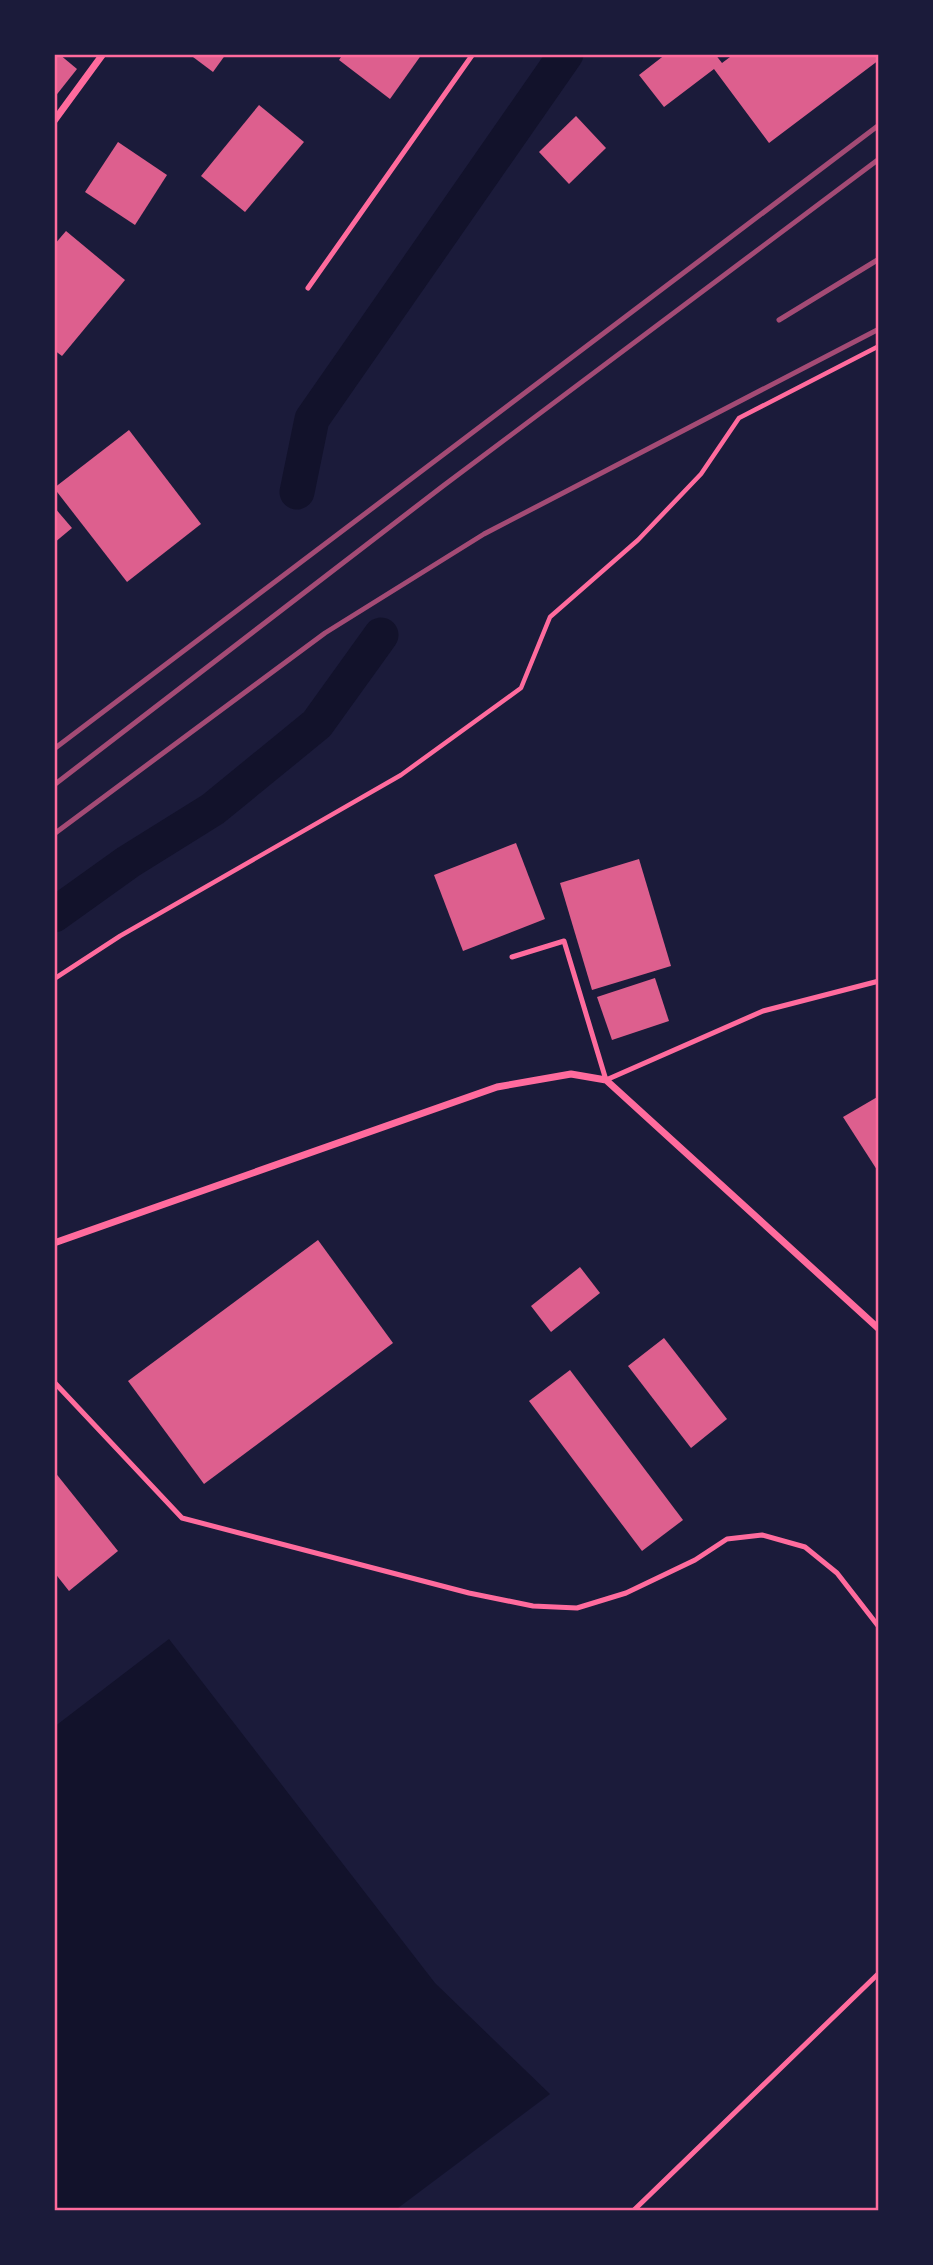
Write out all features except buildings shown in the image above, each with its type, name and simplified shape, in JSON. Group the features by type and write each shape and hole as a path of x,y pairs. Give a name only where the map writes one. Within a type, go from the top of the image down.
{"street":[{"path":"54,121 103,54"},
{"path":"54,1243 497,1087 571,1074 606,1080 879,1329"}],"lane":[{"path":"308,288 473,54"},
{"path":"512,957 564,941 606,1080 763,1011 879,981"},
{"path":"54,1382 182,1518 469,1593 533,1606 577,1608 626,1593 695,1560 727,1539 762,1535 805,1548 837,1573 879,1627"},
{"path":"633,2211 879,1973"}],"path":[{"path":"54,979 120,936 401,775 521,688 550,617 638,540 692,483 739,418 879,346"}],"shaded area":[{"path":"169,1639 435,1983 550,2094 394,2211 54,2211 54,1727"}],"waterway":[{"path":"297,492 312,419 566,54"},
{"path":"54,915 128,862 213,809 317,724 381,635"}],"railway":[{"path":"54,749 879,125"},
{"path":"54,785 443,486 879,159"},
{"path":"779,320 879,259"},
{"path":"54,834 325,633 484,534 879,329"}]}
